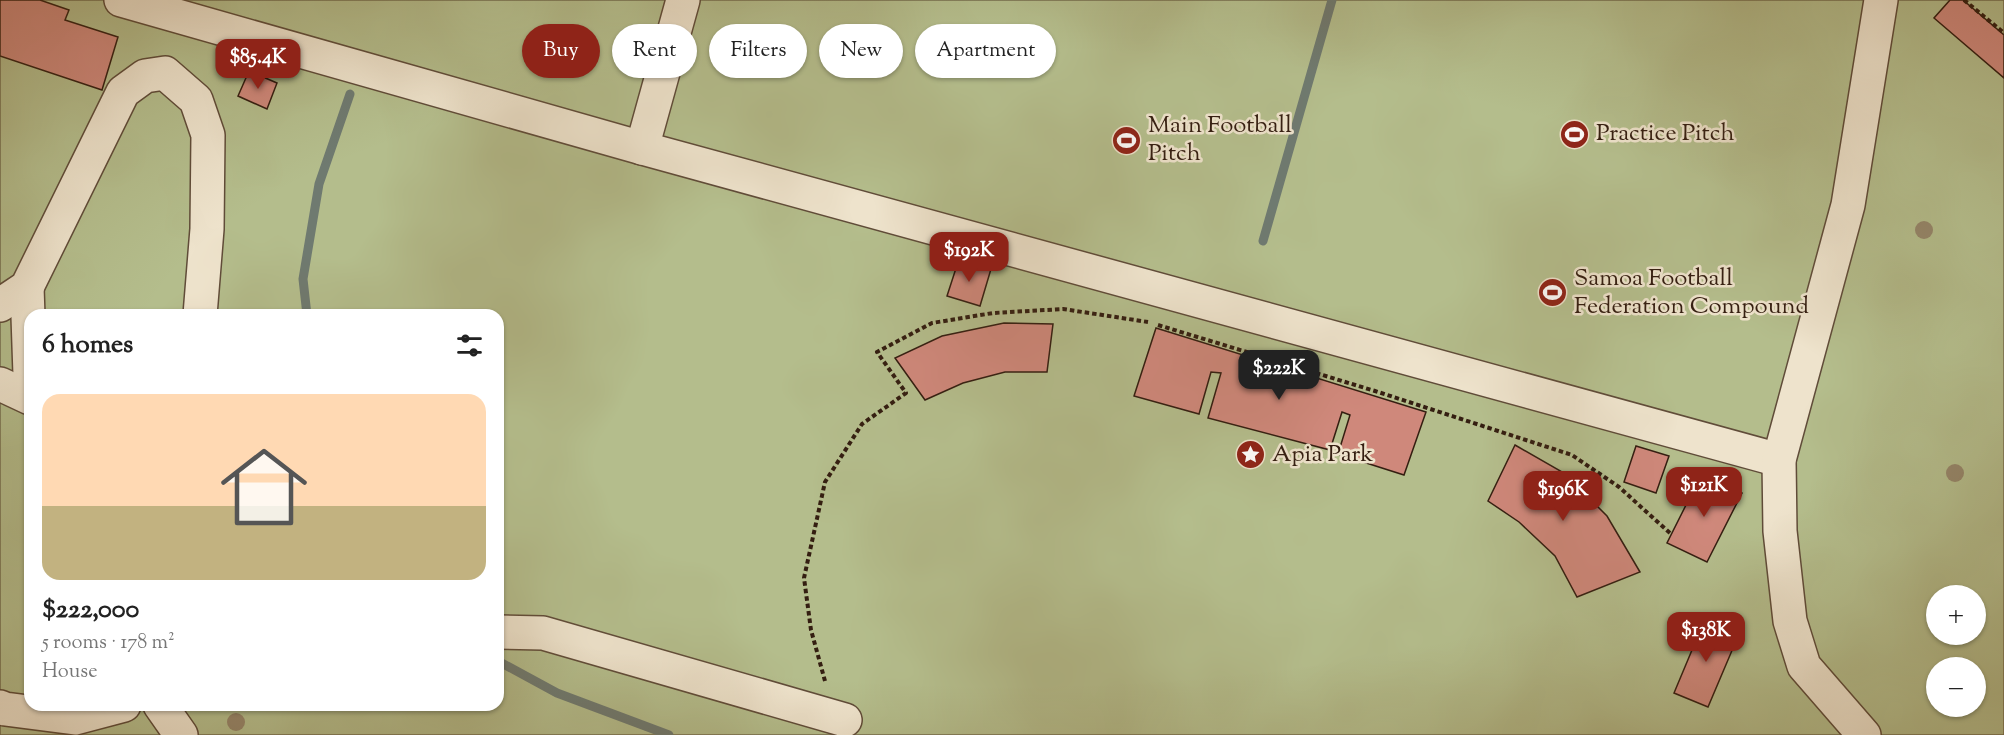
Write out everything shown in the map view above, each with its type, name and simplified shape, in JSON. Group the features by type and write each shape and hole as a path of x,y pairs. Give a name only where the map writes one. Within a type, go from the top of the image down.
{"lane":[{"path":"120,0 642,148 1779,460"},
{"path":"642,148 682,0"},
{"path":"1864,735 1804,666 1790,621 1780,531 1779,460 1848,205 1881,0"},
{"path":"28,309 27,287 123,92 145,76 165,74 195,100 208,135 207,229 200,309"},
{"path":"0,305 27,287"},
{"path":"0,384 24,395"},
{"path":"504,632 543,633 845,720"},
{"path":"0,706 5,709 75,718 101,711"},
{"path":"163,711 181,735"}],"path":[{"path":"1964,0 2004,33"},
{"path":"845,720 823,677 811,630 804,578 825,482 862,424 906,393 878,352 932,323 993,313 1063,309 1147,322 1375,391 1572,455 1620,487 1671,534"}],"green space":[{"name":"Apia Park","path":"0,0 2004,0 2004,735 0,735"}],"building":[{"path":"0,0 40,0 69,10 65,20 118,37 102,90 0,56"},
{"path":"1950,0 1963,0 2004,35 2004,78 1934,18"},
{"path":"249,71 277,83 267,109 238,96"},
{"path":"959,259 991,269 980,306 947,296"},
{"path":"1004,323 1053,324 1047,372 1005,372 963,383 925,400 895,358 942,336"},
{"path":"1156,328 1426,412 1404,475 1338,454 1350,415 1342,412 1330,450 1208,418 1221,373 1211,372 1199,414 1134,396"},
{"path":"1515,445 1564,473 1607,516 1640,572 1577,597 1555,556 1519,522 1488,501"},
{"path":"1636,446 1669,456 1656,493 1624,482"},
{"path":"1702,473 1742,493 1707,562 1667,543"},
{"path":"1705,619 1739,634 1708,707 1674,693"}],"waterway":[{"path":"1263,241 1332,0"},
{"path":"306,309 303,279 319,184 350,94"},
{"path":"504,664 557,693 669,735"}],"place":[{"name":"Practice Pitch","path":"1575,134"},
{"name":"Main Football Pitch","path":"1127,140"},
{"name":"Samoa Football Federation Compound","path":"1553,293"},
{"name":"Apia Park","path":"1251,455"}]}
